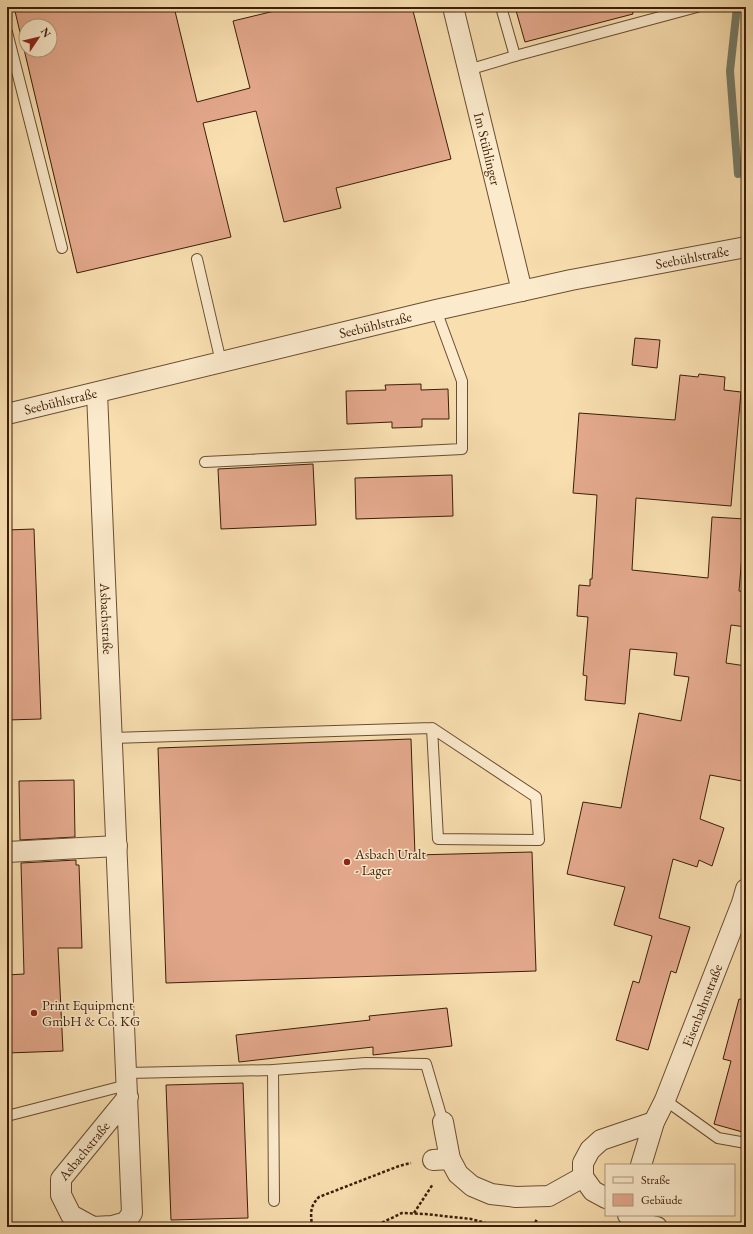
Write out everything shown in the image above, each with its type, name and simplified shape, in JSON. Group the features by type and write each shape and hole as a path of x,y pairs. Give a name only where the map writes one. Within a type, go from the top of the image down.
{"street":[{"name":"Im Stühlinger","path":"453,7 522,291"},
{"name":"Seebühlstraße","path":"7,414 436,310 571,280 746,247"},
{"name":"Asbachstraße","path":"97,393 117,846 127,1085 132,1213 126,1222 112,1226 93,1227 71,1215 61,1195 61,1179 127,1085"},
{"path":"7,852 117,846"},
{"name":"Eisenbahnstraße","path":"641,1164 654,1122 665,1100 745,898"},
{"path":"443,1122 442,1160 472,1186 491,1194 516,1197 549,1196 584,1178"},
{"path":"605,1197 593,1191 584,1178 584,1163 586,1156 601,1140 654,1122"},
{"path":"629,1216 634,1221 657,1227"}],"lane":[{"path":"501,7 515,56"},
{"path":"468,70 697,7"},
{"path":"7,32 62,248"},
{"path":"197,259 221,362"},
{"path":"205,462 462,449 462,381 436,310"},
{"path":"112,738 432,728 536,797 539,840 438,838 432,728"},
{"path":"7,1116 127,1085 273,1070 366,1063 426,1064 443,1122"},
{"path":"273,1070 274,1201"},
{"path":"665,1100 718,1138 746,1143"}],"path":[{"path":"312,1227 312,1207 313,1203 319,1197 399,1166 442,1160"},
{"path":"414,1213 433,1183"},
{"path":"373,1227 402,1213 470,1219 500,1227"}],"building":[{"path":"14,7 174,7 197,102 250,88 233,21 291,7 412,7 451,159 336,188 341,208 284,222 256,111 203,123 231,237 77,273 26,58 58,58 58,18 18,18 18,24"},
{"path":"515,7 632,7 633,14 525,42"},
{"path":"635,338 660,340 657,368 632,365"},
{"path":"699,374 725,377 724,390 741,392 731,506 636,498 632,570 708,578 712,517 745,519 739,591 746,592 746,627 731,625 726,663 746,666 746,761 742,781 710,775 700,819 724,828 712,866 699,860 697,867 673,859 659,918 690,927 676,973 671,971 648,1050 616,1040 633,981 639,983 652,936 614,925 625,887 567,874 583,802 621,808 639,713 681,721 689,677 674,675 677,653 630,649 625,704 585,700 587,676 583,675 588,617 577,616 579,585 590,586 590,579 592,579 597,495 573,493 579,413 675,420 680,375 698,377"},
{"path":"421,384 421,390 448,389 449,419 422,419 422,427 392,428 392,422 347,424 346,391 386,390 385,385"},
{"path":"313,464 316,525 221,529 218,469"},
{"path":"452,475 453,516 356,519 355,478"},
{"path":"34,529 41,719 7,720 7,530"},
{"name":"Asbach Uralt - Lager","path":"411,739 415,855 532,852 536,971 166,983 158,748"},
{"path":"74,780 75,837 20,840 19,781"},
{"path":"76,860 76,865 79,865 82,948 58,948 63,1051 7,1053 7,975 24,974 21,863"},
{"path":"739,999 746,1000 746,1133 714,1124 731,1061 723,1059"},
{"path":"447,1008 452,1046 373,1055 373,1047 239,1062 236,1035 370,1020 369,1016"},
{"path":"243,1083 248,1218 171,1220 166,1085"}],"waterway":[{"path":"737,7 730,71 738,174"}],"place":[{"name":"Asbach Uralt - Lager","path":"347,862"},
{"name":"Print Equipment GmbH & Co. KG","path":"34,1013"}]}
